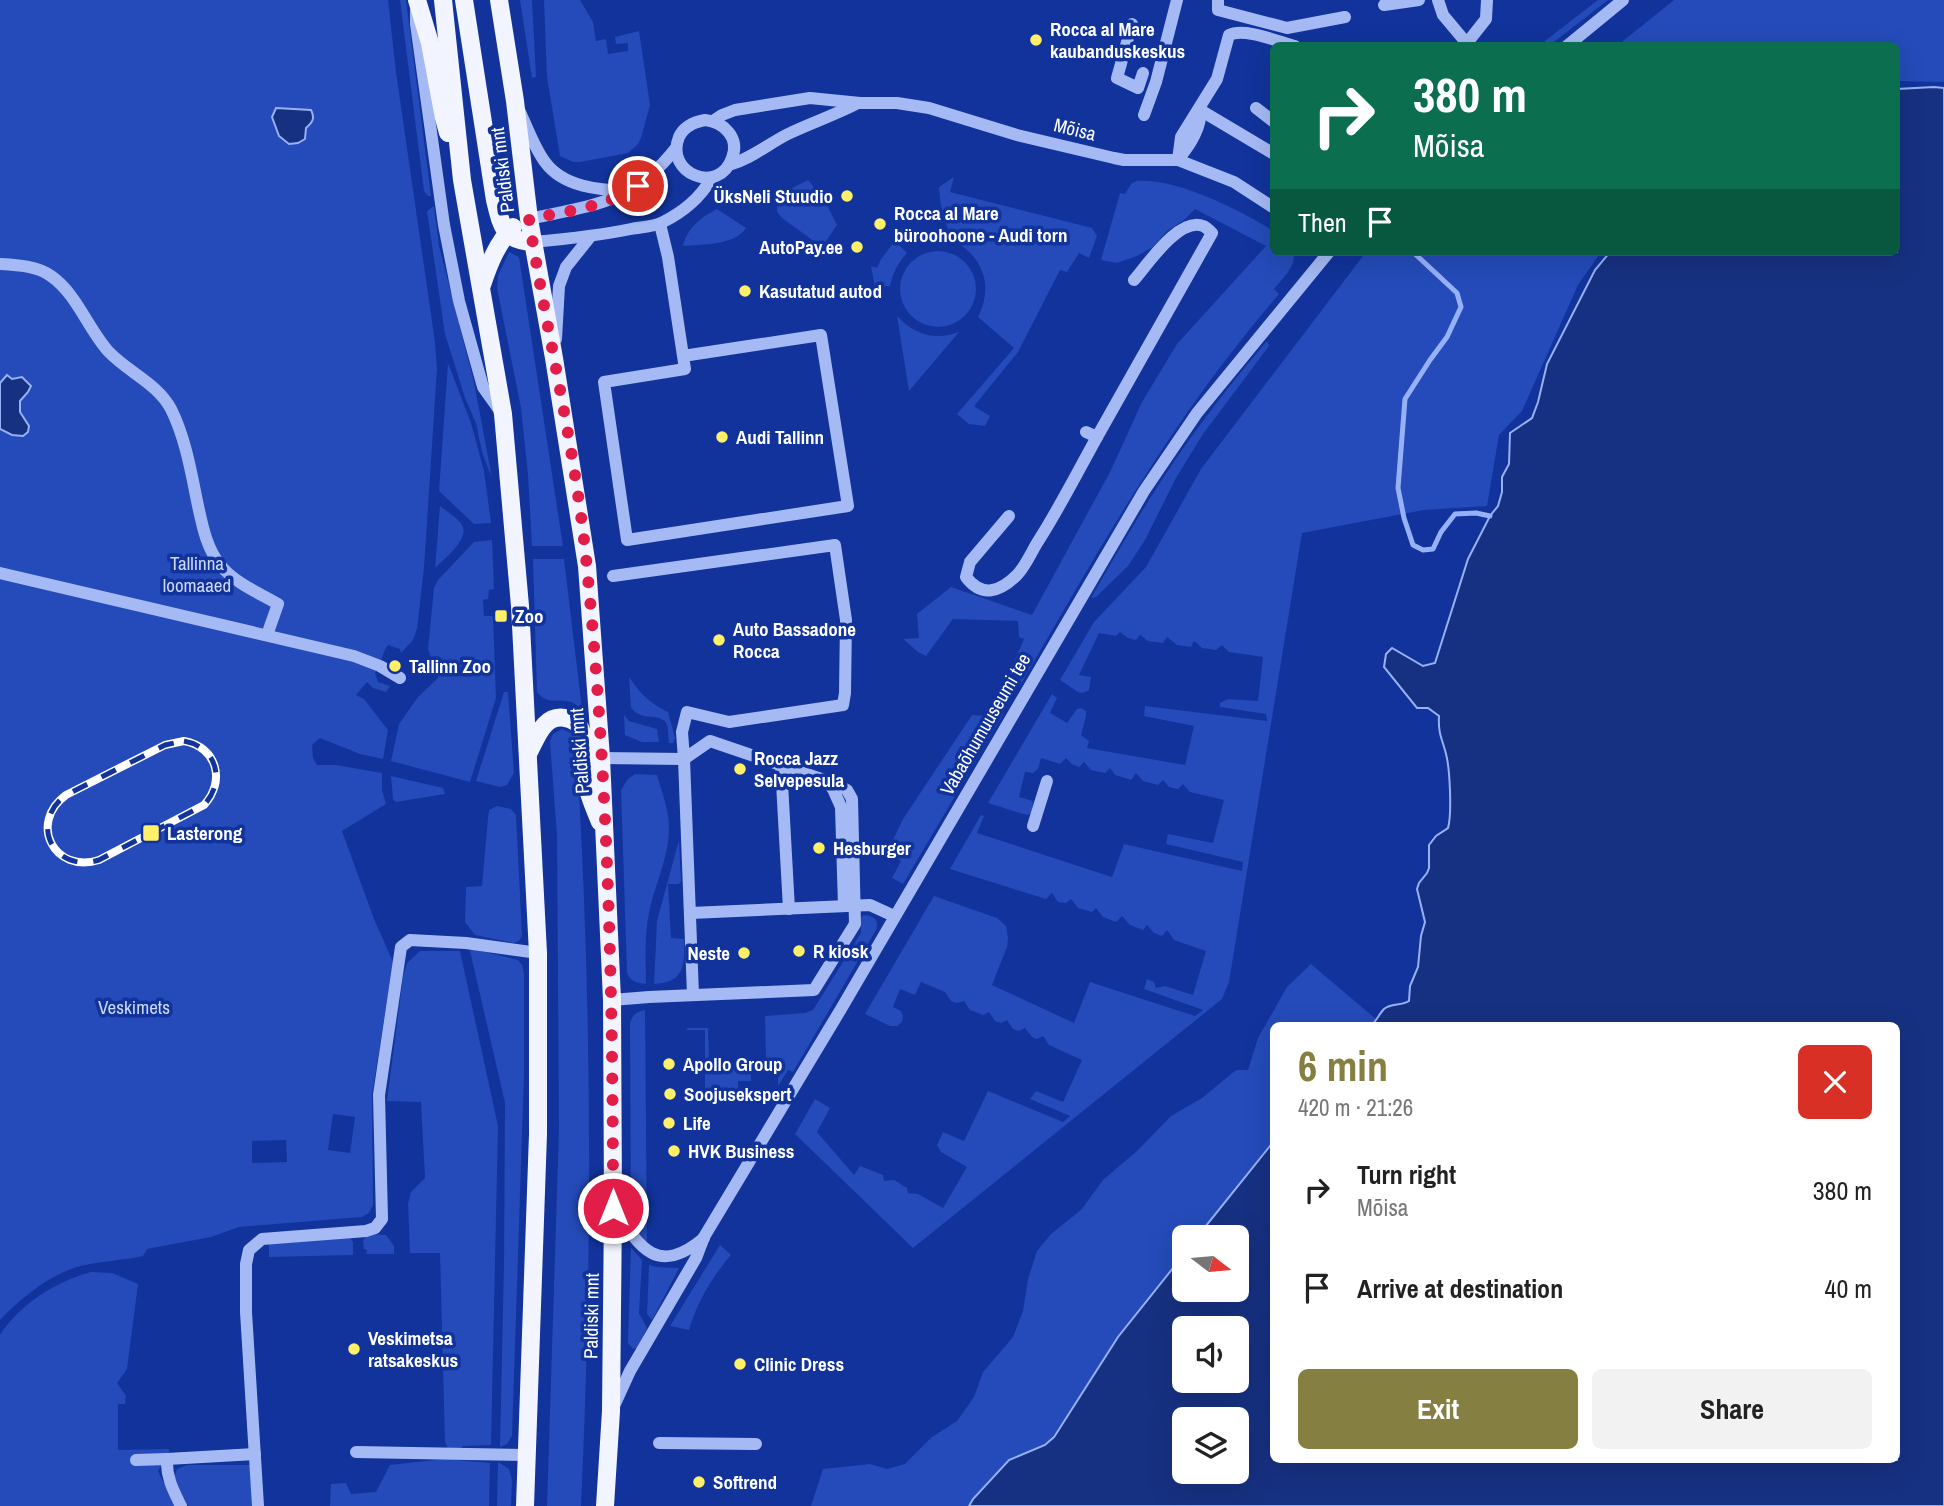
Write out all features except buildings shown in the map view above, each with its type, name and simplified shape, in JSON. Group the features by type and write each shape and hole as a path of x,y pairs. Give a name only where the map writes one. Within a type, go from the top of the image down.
{"main road":[{"name":"Paldiski mnt","path":"417,0 430,43 444,118 463,180"},
{"name":"Paldiski mnt","path":"443,0 463,180 503,414 515,537 528,753 538,953 538,1134 526,1506"},
{"path":"464,0 500,220 506,233 513,238 533,242"},
{"name":"Paldiski mnt","path":"499,0 515,101 529,219 555,358 587,566 601,758 612,1000 611,1411 605,1506"},
{"path":"481,288 490,263 506,233 529,219"},
{"path":"528,753 543,725 551,719 572,719 579,726 583,740 587,789 606,839"}],"street":[{"name":"Paldiski mnt","path":"417,0 416,24 433,155 459,301 483,387 503,414"},
{"path":"1144,115 1156,82 1177,0"},
{"path":"1218,0 1218,10 1287,28 1345,17"},
{"path":"1384,5 1419,0"},
{"path":"1438,0 1443,15 1465,42"},
{"path":"1469,42 1486,19 1488,0"},
{"path":"1572,42 1623,0"},
{"path":"1132,23 1117,78 1138,88 1143,73"},
{"path":"1178,160 1196,129 1201,116 1200,110 1217,79 1229,34 1236,31 1281,42"},
{"name":"Mõisa","path":"713,121 734,110 810,98 860,103 888,102 929,108 1017,135 1114,158 1178,160 1234,182 1270,205"},
{"path":"515,101 545,163 556,173 573,183 596,189 627,191"},
{"name":"Mõisa","path":"729,164 741,162 787,135 860,103"},
{"path":"1256,108 1270,119"},
{"path":"1200,110 1270,153"},
{"path":"529,219 606,202 648,179 664,165 688,125 696,121 713,121 727,129 734,152 729,164 718,176 711,178 692,174 683,167 676,148"},
{"path":"533,242 590,237 660,224 696,200 711,178"},
{"path":"660,224 668,257 683,356 685,369 604,382 628,540 848,506 821,335 683,356"},
{"path":"1009,516 970,562 966,577 979,589 990,591 1002,587 1019,574 1046,530 1091,434 1212,233 1202,225 1188,225 1175,233 1134,280"},
{"path":"555,358 559,286 566,267 590,237"},
{"name":"Vabaõhumuuseumi tee","path":"611,1411 630,1371 696,1258 704,1237 841,1009 1144,491 1197,413 1326,256"},
{"path":"0,264 32,268 54,278 111,354 162,396 175,417 211,552 231,576 278,604 267,635"},
{"path":"613,576 835,545 846,620 843,705 729,722 687,712 682,732 693,995"},
{"path":"0,573 354,656 380,666 400,678"},
{"path":"601,758 684,759 710,741 825,780 847,790 852,799 849,905 855,924 814,990 612,1000"},
{"path":"781,765 789,909"},
{"path":"1034,826 1046,781"},
{"path":"691,913 849,905 876,906 894,916"},
{"path":"258,1506 246,1312 246,1264 249,1250 262,1239 366,1231 375,1228 382,1219 379,1096 401,947 410,940 466,943 538,953"},
{"path":"613,1208 630,1234 649,1253 677,1255 692,1248 704,1237"},
{"path":"659,1443 755,1444"},
{"path":"356,1452 528,1455"},
{"path":"136,1460 255,1454"},
{"path":"167,1459 169,1482 181,1506"}],"green space":[{"name":"Tallinna loomaaed","path":"0,0 388,0 437,369 424,568 417,629 413,640 401,653 400,649 388,645 375,673 378,682 390,686 386,692 373,688 367,682 356,695 364,699 388,730 383,759 360,754 320,738 312,745 313,758 317,765 336,765 382,773 382,790 386,804 342,831 374,919 393,962 372,1095 373,1205 369,1213 362,1217 239,1227 211,1237 147,1249 143,1256 77,1267 36,1289 0,1320","holes":["333,1114 355,1117 350,1153 328,1150","286,1140 287,1162 252,1163 252,1141"]},
{"path":"400,0 406,0 431,196 424,191"},
{"path":"520,0 532,0 536,77 532,78"},
{"path":"544,0 580,0 593,22 596,41 606,39 608,54 628,51 628,43 616,44 615,37 639,31 650,105 641,138 628,153 580,162 560,156 547,77"},
{"path":"1598,0 1608,0 1554,42 1545,41"},
{"path":"1674,0 1944,0 1944,82 1900,81 1900,42 1622,42"},
{"path":"954,177 950,192 1092,228 1097,236 1089,258 1079,253 1067,272 1060,270 1018,352 975,405 990,416 985,426 969,424 957,414 1014,348 978,317 984,301 984,277 972,255 951,234 941,207 939,187"},
{"path":"808,180 824,199 837,225 822,247 777,212 783,196"},
{"path":"1136,181 1153,181 1189,190 1244,214 1270,229 1270,256 1294,256 1293,263 1274,289 1279,294 1241,340 1172,434 1080,582 1021,684 1009,690 1000,686 1024,639 1019,637 1018,621 953,619 926,656 903,639 919,638 917,614 951,587 1032,615 1110,472 1142,402 1177,344 1266,246 1195,209 1167,231 1153,247 1137,256 1117,263 1101,260 1120,193 1125,194"},
{"path":"434,206 439,246 474,382 492,478 445,334 427,211"},
{"path":"717,209 746,228 741,234 726,241 683,246 688,233 696,224"},
{"path":"895,241 907,253 896,268 890,286 875,287 871,266 877,268"},
{"path":"931,251 945,251 959,257 970,268 976,289 973,304 965,316 945,327 931,327 917,321 906,310 900,296 900,282 906,268 917,257"},
{"path":"509,252 519,257 563,546 532,546 521,408 497,288 498,276"},
{"path":"1363,256 1598,256 1578,285 1522,411 1499,435 1487,506 1424,510 1302,533 1229,982 1222,999 913,1248 795,1134 815,1099 830,1108 817,1132 854,1175 860,1166 883,1175 884,1181 894,1180 907,1188 908,1193 918,1194 943,1208 967,1167 941,1152 937,1145 943,1132 964,1141 988,1091 1063,1122 1070,1116 1030,1099 1036,1091 1063,1102 1082,1060 1049,1045 1043,1036 1037,1039 1025,1028 1019,1031 1013,1029 1007,1020 1001,1023 995,1021 989,1012 983,1015 970,1010 964,1001 951,1001 945,992 921,982 915,995 900,989 893,1007 901,1011 903,1016 902,1022 897,1026 890,1026 865,1014 934,896 997,918 1006,926 1007,947 992,985 1074,1023 1090,982 1195,1016 1203,1010 1144,989 1147,979 1154,982 1156,988 1165,986 1193,995 1206,951 1174,940 1167,930 1162,936 1154,933 1147,925 1143,930 1130,925 1122,916 1116,922 1103,917 1096,908 1092,912 1078,908 1071,899 1066,903 1058,902 1052,893 1046,899 950,869 981,815 984,816 977,833 1112,877 1124,844 1242,871 1243,862 1166,844 1168,834 1213,843 1224,800 1190,792 1183,784 1178,789 1169,787 1163,780 1158,785 1143,781 1136,773 1131,780 1115,775 1110,768 1105,773 1091,770 1084,762 1079,767 1066,758 1060,764 1041,758 1038,769 1033,773 1025,772 1019,797 1033,801 1032,812 1023,814 988,803 1052,694 1057,698 1050,713 1067,723 1077,709 1086,711 1081,735 1089,741 1087,748 1185,765 1194,726 1144,716 1145,706 1267,721 1266,714 1220,707 1220,703 1228,699 1258,701 1263,657 1229,652 1222,645 1216,650 1202,648 1194,641 1191,647 1177,645 1167,637 1163,643 1148,641 1140,635 1136,640 1120,632 1116,636 1099,633 1079,675 1091,677 1089,690 1078,692 1060,680 1094,622 1146,567 1201,469"},
{"path":"897,316 918,332 942,336 959,332 909,391"},
{"path":"1267,341 1269,346 1203,434 1128,566 1096,597 1091,598 1176,459"},
{"path":"448,363 471,423 484,471 491,523 474,524 439,491"},
{"path":"440,506 458,520 464,530 455,548 435,568"},
{"path":"492,540 494,589 489,590 488,599 483,600 484,616 493,616 496,698 470,782 391,761 399,724 418,697 438,678 428,649 434,588 438,580 474,542"},
{"path":"533,559 564,559 582,709 571,702 545,699 537,692"},
{"path":"629,677 646,697 668,712 675,738 673,743 669,743 668,727 663,720 641,715 631,708"},
{"path":"504,692 508,692 514,773 507,785 500,787 476,781"},
{"path":"994,700 1003,704 1003,715 903,884 892,878 901,861 892,855 891,844 903,819 972,715 985,716"},
{"path":"624,715 629,721 657,729 659,742 642,742 625,735"},
{"path":"562,729 571,733 576,741 588,1027 588,1315 581,1506 547,1506 559,1129 557,836 550,741 553,734"},
{"path":"635,774 657,775 669,821 667,849 647,922 646,984 634,981 627,972 621,790"},
{"path":"391,776 443,788 445,794 396,802 393,799"},
{"path":"497,806 511,809 516,815 522,936 519,941 513,943 475,935 465,922 466,887 482,886 489,810"},
{"path":"679,840 681,881 679,884 668,884 671,938 684,939 683,964 672,980 654,984 657,921"},
{"path":"863,915 874,918 877,923 876,930 793,1072 788,1070 778,1086 778,1066 751,1065 751,1081 738,1081 738,1089 711,1089 711,1096 705,1096 705,1030 686,1030 708,1028 709,1063 766,1061 765,1016 813,1010 861,933"},
{"path":"473,949 518,960 524,974 524,1074 512,1436 507,1444 500,1447 505,1103 470,951"},
{"path":"420,951 460,951 498,1126 491,1445 463,1446 459,1451 448,1449 445,1442 440,1253 410,1253 408,1203 411,1192 425,1178 421,1102 387,1101 403,977 407,963"},
{"path":"1311,964 1377,1020 1270,1022 1270,1146 1207,1225 1172,1225 1172,1269 1118,1337 1049,1442 1009,1460 969,1506 811,1506 823,1469 870,1464 887,1469 905,1464 932,1437 957,1421 974,1397 983,1372 1013,1337 1023,1311 1028,1279 1037,1251 1051,1234 1081,1210 1103,1180 1137,1151 1171,1116 1202,1098 1236,1070 1248,1070 1258,1038 1287,987"},
{"path":"645,1010 647,1243 633,1226 631,1218 630,1024 635,1014"},
{"path":"367,1234 386,1235 394,1246 394,1254 366,1254 363,1241"},
{"path":"349,1236 353,1242 353,1255 269,1257 269,1244"},
{"path":"720,1245 731,1255 706,1290 689,1330 670,1326"},
{"path":"631,1248 642,1260 639,1313 647,1328 637,1348 633,1349 628,1343"},
{"path":"649,1265 679,1268 652,1320 647,1314"},
{"path":"91,1272 112,1273 138,1284 127,1369 117,1383 126,1396 125,1404 118,1404 118,1450 169,1449 158,1471 175,1506 0,1506 0,1335 28,1304 52,1288"},
{"path":"445,1459 490,1463 489,1506 330,1506 331,1484 346,1483 351,1494 376,1492 390,1465"},
{"path":"498,1462 509,1469 512,1480 511,1506 497,1506"},
{"path":"187,1465 250,1465 252,1506 188,1506 174,1478 177,1469"}],"shaded area":[{"path":"1944,88 1944,1506 969,1506 1009,1460 1045,1445 1054,1437 1118,1337 1172,1269 1172,1302 1250,1302 1250,1225 1207,1225 1270,1146 1270,1463 1900,1463 1900,1022 1374,1022 1387,1007 1409,1001 1425,922 1417,889 1429,868 1429,845 1448,828 1450,813 1449,770 1439,716 1428,708 1417,708 1384,667 1386,654 1392,648 1423,666 1435,663 1468,559 1498,506 1502,477 1509,464 1510,433 1532,418 1547,364 1595,270 1607,256 1900,256 1900,89"},
{"path":"276,108 311,110 313,120 306,128 305,139 289,144 279,136 272,117"},
{"path":"7,375 12,379 22,377 31,386 20,401 20,412 29,426 28,432 23,436 12,435 0,429 0,383"}],"waterway":[{"path":"1417,256 1457,293 1461,307 1447,337 1405,399 1398,488 1404,518 1413,545 1423,550 1433,549 1441,532 1455,514 1476,513 1490,516"}],"railway":[{"path":"184,741 204,750 215,766 215,786 204,805 99,860 70,860 59,853 51,843 49,819 55,806 66,795 165,745 184,741"}],"place":[{"name":"Rocca al Mare kaubanduskeskus","path":"1036,40"},
{"name":"ÜksNeli Stuudio","path":"847,196"},
{"name":"Rocca al Mare büroohoone - Audi torn","path":"880,224"},
{"name":"AutoPay.ee","path":"857,247"},
{"name":"Kasutatud autod","path":"745,291"},
{"name":"Audi Tallinn","path":"722,437"},
{"name":"Zoo","path":"501,616"},
{"name":"Auto Bassadone Rocca","path":"719,640"},
{"name":"Tallinn Zoo","path":"395,666"},
{"name":"Rocca Jazz Selvepesula","path":"740,769"},
{"name":"Lasterong","path":"151,833"},
{"name":"Hesburger","path":"819,848"},
{"name":"R kiosk","path":"799,951"},
{"name":"Neste","path":"744,953"},
{"name":"Apollo Group","path":"669,1064"},
{"name":"Soojusekspert","path":"670,1094"},
{"name":"Life","path":"669,1123"},
{"name":"HVK Business","path":"674,1151"},
{"name":"Veskimetsa ratsakeskus","path":"354,1349"},
{"name":"Clinic Dress","path":"740,1364"},
{"name":"Softrend","path":"699,1482"}],"route":[{"path":"613,1208 612,1000 606,839 587,566 555,358 529,219 606,202 638,186"}],"park label":[{"name":"Veskimets","path":"134,1007"}]}
